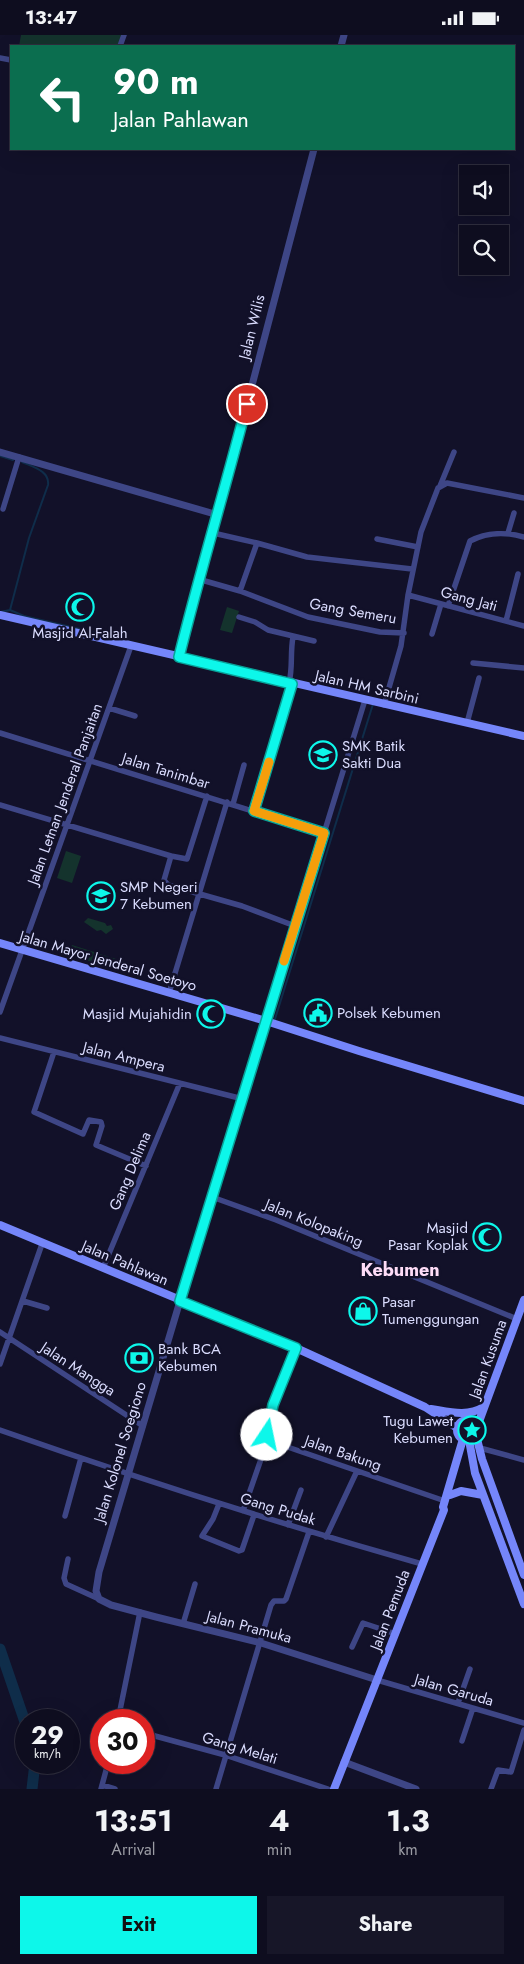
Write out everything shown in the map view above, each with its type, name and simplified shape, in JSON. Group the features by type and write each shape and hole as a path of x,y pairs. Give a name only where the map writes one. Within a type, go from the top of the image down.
{"main road":[{"name":"Jalan HM Sarbini","path":"0,616 179,655 368,701 524,736"},
{"name":"Jalan Mayor Jenderal Soetoyo","path":"0,943 266,1021 524,1101"},
{"name":"Jalan Pahlawan","path":"0,1225 296,1348 425,1407 457,1428"},
{"name":"Jalan Kusuma","path":"446,1502 524,1300"},
{"path":"425,1407 462,1414 476,1412 484,1407"},
{"path":"524,1575 482,1459 480,1448 470,1436 458,1434 457,1428 465,1420 474,1422 470,1436 475,1473 524,1604"},
{"path":"446,1502 461,1491 483,1495"},
{"name":"Jalan Pemuda","path":"334,1789 446,1502"}],"street":[{"name":"Jalan Wilis","path":"179,655 198,579 218,515 314,150"},
{"path":"0,452 218,515"},
{"path":"404,633 412,569 418,547 429,510 454,452"},
{"path":"3,509 19,457"},
{"path":"440,486 448,483 524,498"},
{"path":"508,533 514,513"},
{"path":"212,533 307,557 412,569"},
{"path":"448,606 470,541 495,534 508,533 524,537"},
{"path":"378,539 418,547"},
{"path":"240,591 257,543"},
{"path":"506,621 518,574"},
{"name":"Gang Semeru","path":"198,579 240,591 308,617 380,631 404,633 382,704"},
{"name":"Gang Jati","path":"408,595 524,626"},
{"path":"432,634 441,604"},
{"path":"239,617 255,622 268,630 314,641"},
{"path":"254,811 290,682 292,668 290,652 293,637"},
{"name":"Jalan Letnan Jenderal Panjaitan","path":"0,1012 131,646"},
{"path":"473,663 524,668"},
{"path":"467,723 479,678"},
{"path":"180,1301 324,833 368,701"},
{"path":"108,708 135,716"},
{"name":"Jalan Tanimbar","path":"0,733 324,833"},
{"path":"169,993 199,894 244,765"},
{"path":"0,805 171,856 187,859 207,796"},
{"path":"171,856 165,882 295,926"},
{"name":"Jalan Ampera","path":"0,1038 243,1099"},
{"path":"54,1052 34,1113 83,1134 89,1120 100,1122 102,1126 96,1145 146,1166"},
{"name":"Gang Delima","path":"103,1268 180,1083"},
{"name":"Jalan Kolopaking","path":"212,1197 517,1319"},
{"path":"0,1364 24,1301 42,1244"},
{"path":"24,1301 47,1308"},
{"name":"Jalan Kolonel Soegiono","path":"99,1599 96,1591 99,1572 180,1301"},
{"name":"Jalan Mangga","path":"0,1332 143,1426"},
{"path":"243,1511 268,1439 267,1429 273,1405 296,1348"},
{"name":"Gang Pudak","path":"0,1429 128,1475 309,1532 422,1565"},
{"name":"Jalan Bakung","path":"268,1439 446,1502"},
{"path":"480,1448 524,1459"},
{"path":"66,1516 81,1458"},
{"path":"326,1537 357,1471"},
{"path":"288,1525 302,1490"},
{"path":"220,1504 202,1536 239,1551 242,1550 254,1515"},
{"path":"216,1789 273,1602 286,1599 309,1532"},
{"path":"68,1559 64,1578 66,1584 99,1599"},
{"path":"183,1624 196,1584"},
{"name":"Jalan Pramuka","path":"99,1599 111,1605 261,1643 378,1680"},
{"path":"120,1709 140,1612"},
{"path":"352,1647 363,1623 396,1634"},
{"path":"458,1703 470,1669"},
{"name":"Jalan Garuda","path":"378,1680 524,1723"},
{"path":"462,1741 473,1708"},
{"path":"491,1789 498,1770 511,1773 524,1730"},
{"name":"Gang Melati","path":"155,1736 225,1755 328,1789"},
{"path":"344,1762 416,1789"},
{"path":"105,1774 102,1787 115,1789"}],"green space":[{"path":"21,35 124,35 120,45 19,45"},
{"path":"227,607 239,611 232,633 220,630"},
{"path":"66,851 81,856 72,883 57,878"},
{"path":"88,918 105,923 107,926 111,925 113,929 106,934 101,930 97,931 84,922"},
{"path":"72,945 135,965 132,974 68,955"}],"waterway":[{"path":"0,456 13,460"},
{"path":"0,612 10,610 29,538 48,485 48,480 44,473 22,462"},
{"path":"10,610 24,616 114,637"},
{"path":"275,1019 373,704"},
{"path":"0,1649 21,1709"},
{"path":"32,1789 34,1774"}],"slow traffic":[{"path":"269,762 254,811 324,833 284,961"}],"place":[{"name":"Masjid Al-Falah","path":"80,607"},
{"name":"SMK Batik Sakti Dua","path":"323,755"},
{"name":"SMP Negeri 7 Kebumen","path":"101,896"},
{"name":"Polsek Kebumen","path":"318,1013"},
{"name":"Masjid Mujahidin","path":"211,1014"},
{"name":"Masjid Pasar Koplak","path":"487,1237"},
{"name":"Pasar Tumenggungan","path":"363,1311"},
{"name":"Bank BCA Kebumen","path":"139,1358"},
{"name":"Tugu Lawet Kebumen","path":"472,1430"}],"district":[{"name":"Kebumen","path":"400,1270"}],"route":[{"path":"247,404 218,515 198,579 179,657 292,684 254,811 324,833 180,1301 296,1348 273,1405 267,1435"}]}
